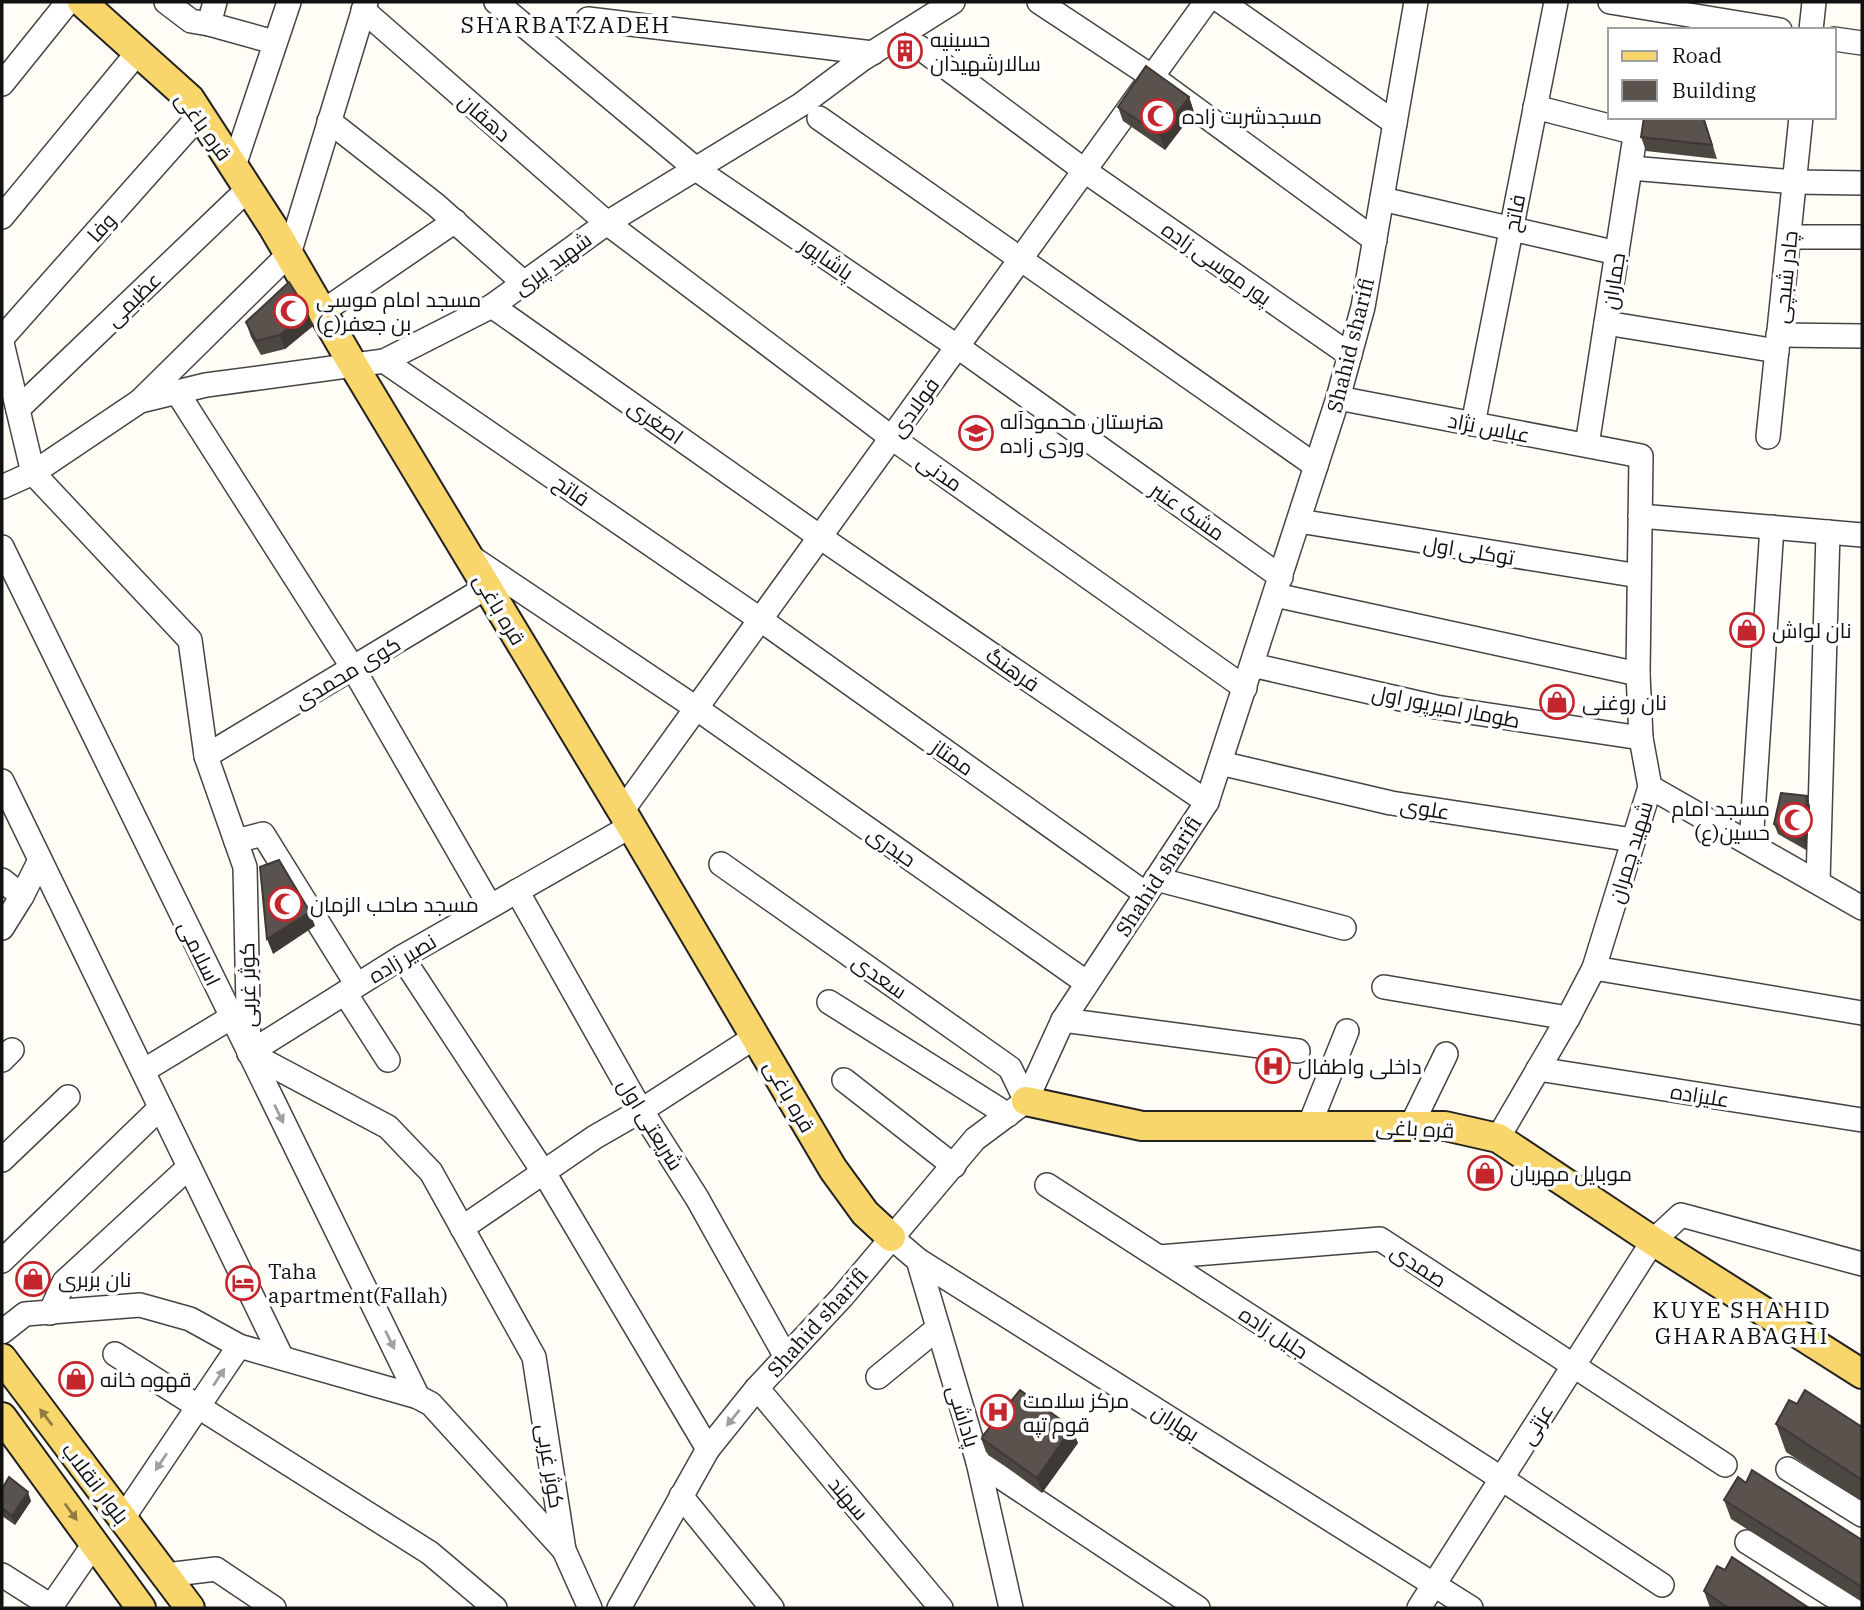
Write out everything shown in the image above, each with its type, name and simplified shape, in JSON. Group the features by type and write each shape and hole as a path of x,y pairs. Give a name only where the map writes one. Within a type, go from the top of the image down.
{"main road":[{"name":"قره باغی","path":"82,2 190,99 289,254 833,1169 865,1213 891,1237"},
{"name":"قره باغی","path":"1017,1108 1142,1126 1445,1126 1498,1138 1653,1241 1862,1374"},
{"name":"بلوار انقلاب","path":"2,1358 190,1608"},
{"name":"بلوار انقلاب","path":"2,1417 141,1608"}],"street":[{"path":"2,84 68,2"},
{"path":"166,2 191,21 274,42"},
{"path":"209,24 215,2"},
{"name":"عظیمی","path":"18,409 241,178 274,42 289,2"},
{"name":"پاشاپور","path":"496,2 696,169 958,347"},
{"name":"شهید پیری","path":"2,487 33,473 140,401 206,385 352,363 384,361 492,306 607,223 802,104 873,53 953,2"},
{"path":"1039,2 1151,76 1375,240"},
{"name":"فولادی","path":"626,819 696,708 1206,2"},
{"path":"1222,2 1395,123"},
{"name":"Shahid sharifi","path":"619,1608 708,1449 757,1388 842,1297 975,1139 1017,1108 1063,1020 1207,802 1338,398 1363,307 1416,2"},
{"name":"فاتح","path":"1473,424 1556,2"},
{"path":"1610,2 1655,14 1764,28"},
{"path":"1811,28 1814,2"},
{"path":"140,401 289,254 365,6"},
{"name":"دهقان","path":"365,6 607,223"},
{"path":"589,19 873,53"},
{"path":"1836,39 1862,43"},
{"name":"پور موسی زاده","path":"919,47 1084,171 1350,355"},
{"path":"2,217 138,52"},
{"path":"1535,107 1637,125"},
{"name":"وفا","path":"2,340 200,116"},
{"path":"819,118 1316,466"},
{"name":"چادر شبچی","path":"1768,437 1801,119"},
{"path":"329,121 454,221 524,283"},
{"name":"جماران","path":"1587,445 1637,125"},
{"path":"1630,168 1795,182 1862,183"},
{"path":"1382,199 1617,253"},
{"path":"322,312 454,221"},
{"name":"مدنی","path":"607,223 892,438 1244,688"},
{"path":"1789,237 1862,237"},
{"name":"اصغری","path":"492,306 820,537"},
{"path":"1606,323 1778,343 1862,336"},
{"path":"2,340 33,473"},
{"name":"مشک عنبر","path":"958,347 1278,586"},
{"name":"فاتح","path":"384,361 761,620"},
{"path":"177,392 353,667 490,906"},
{"name":"عباس نژاد","path":"1338,398 1641,456"},
{"name":"شهید چمران","path":"1498,1138 1594,968 1650,787 1641,738 1638,674 1641,456"},
{"name":"کوثر غربی","path":"33,473 190,640 206,756 245,867 249,1053 388,1127 430,1172 534,1357 564,1550 590,1608"},
{"path":"1640,516 1862,535"},
{"name":"توکلی اول","path":"1298,521 1639,576"},
{"path":"1751,844 1772,527"},
{"path":"1818,882 1828,532"},
{"name":"فرهنگ","path":"820,537 1207,802"},
{"name":"اسلامی","path":"2,547 418,1397"},
{"name":"حیدری","path":"467,554 696,708 1087,983"},
{"path":"1278,586 1638,674"},
{"name":"کوی محمدی","path":"206,756 487,587"},
{"name":"ممتاز","path":"761,620 1151,886"},
{"name":"طومار امیرپور اول","path":"1252,665 1436,707 1641,738"},
{"name":"علوی","path":"1220,763 1391,803 1633,840"},
{"path":"2,782 282,1358"},
{"path":"1650,787 1862,908"},
{"name":"نصیر زاده","path":"249,1053 402,957 517,891 626,819"},
{"path":"236,841 263,834 388,1059"},
{"path":"2,928 40,860"},
{"name":"سعدی","path":"721,864 1010,1068 1017,1108"},
{"path":"2,880 22,896"},
{"path":"1151,886 1345,928"},
{"name":"شریعتی اول","path":"517,891 642,1111 697,1198 786,1357"},
{"path":"402,957 543,1172 708,1449"},
{"path":"1594,968 1862,1013"},
{"path":"1384,987 1568,1018"},
{"path":"829,1002 1017,1108"},
{"path":"143,1071 232,1017"},
{"path":"1063,1020 1298,1051"},
{"path":"1309,1126 1347,1031"},
{"path":"461,1228 595,1137 642,1111 755,1037"},
{"path":"1411,1126 1446,1054"},
{"name":"علیزاده","path":"1538,1069 1862,1120"},
{"path":"844,1080 954,1166"},
{"path":"2,1160 68,1097"},
{"path":"2,1261 160,1108"},
{"path":"50,1313 64,1282 189,1167"},
{"name":"جلیل زاده","path":"1047,1185 1662,1585"},
{"name":"عزتی","path":"1419,1608 1653,1241 1681,1215 1862,1264"},
{"path":"891,1237 918,1260"},
{"name":"صمدی","path":"1158,1257 1380,1239 1725,1465"},
{"name":"پاداشی","path":"918,1260 978,1462 1011,1608"},
{"name":"بهاران","path":"918,1260 1471,1608"},
{"name":"اسلامی","path":"2,1332 25,1314 140,1305 190,1319 239,1346 418,1397 431,1404 564,1550"},
{"path":"878,1377 938,1328"},
{"path":"123,1518 239,1346"},
{"path":"115,1354 430,1553 495,1608"},
{"name":"سهند","path":"757,1388 940,1608"},
{"path":"978,1462 1198,1608"},
{"path":"1788,1469 1862,1515"},
{"path":"681,1496 772,1608"},
{"path":"1747,1542 1852,1608"},
{"path":"2,1575 51,1607 94,1544"},
{"path":"166,1575 216,1569 274,1608"}],"building":[{"name":"حسینیه سالارشهیدان","path":"905,33 915,40 902,61 890,54"},
{"name":"مسجدشربت زاده","path":"1146,66 1189,97 1160,135 1118,107"},
{"path":"1644,119 1704,119 1712,145 1641,137"},
{"path":"289,282 308,312 280,335 256,341 246,322"},
{"name":"مسجد امام حسین(ع)","path":"1781,793 1807,796 1803,840 1774,824"},
{"name":"مسجد صاحب الزمان","path":"279,860 310,912 267,939 260,867"},
{"path":"28,1264 40,1267 36,1283 23,1281"},
{"path":"1020,1390 1072,1428 1037,1478 981,1438"},
{"path":"1805,1390 1862,1427 1862,1480 1776,1424 1789,1400 1797,1404"},
{"path":"1752,1470 1862,1540 1862,1587 1724,1500 1738,1477 1746,1483"},
{"path":"9,1477 28,1492 12,1516 2,1508 2,1489"},
{"path":"1732,1557 1809,1608 1728,1608 1704,1591 1717,1566 1725,1570"}],"place":[{"name":"حسینیه سالارشهیدان","path":"905,51"},
{"name":"مسجدشربت زاده","path":"1158,116"},
{"name":"مسجد امام موسی بن جعفر(ع)","path":"291,311"},
{"name":"هنرستان محمودآله وردی زاده","path":"976,433"},
{"name":"نان لواش","path":"1747,630"},
{"name":"نان روغنی","path":"1557,702"},
{"name":"مسجد امام حسین(ع)","path":"1795,820"},
{"name":"مسجد صاحب الزمان","path":"285,904"},
{"name":"داخلی واطفال","path":"1273,1066"},
{"name":"موبایل مهربان","path":"1485,1173"},
{"name":"نان بربری","path":"33,1279"},
{"name":"Taha apartment(Fallah)","path":"243,1283"},
{"name":"قهوه خانه","path":"76,1379"},
{"name":"مرکز سلامت قوم تپه","path":"998,1412"}],"district":[{"name":"SHARBATZADEH","path":"566,24"},
{"name":"KUYE SHAHID GHARABAGHI","path":"1742,1322"}]}
